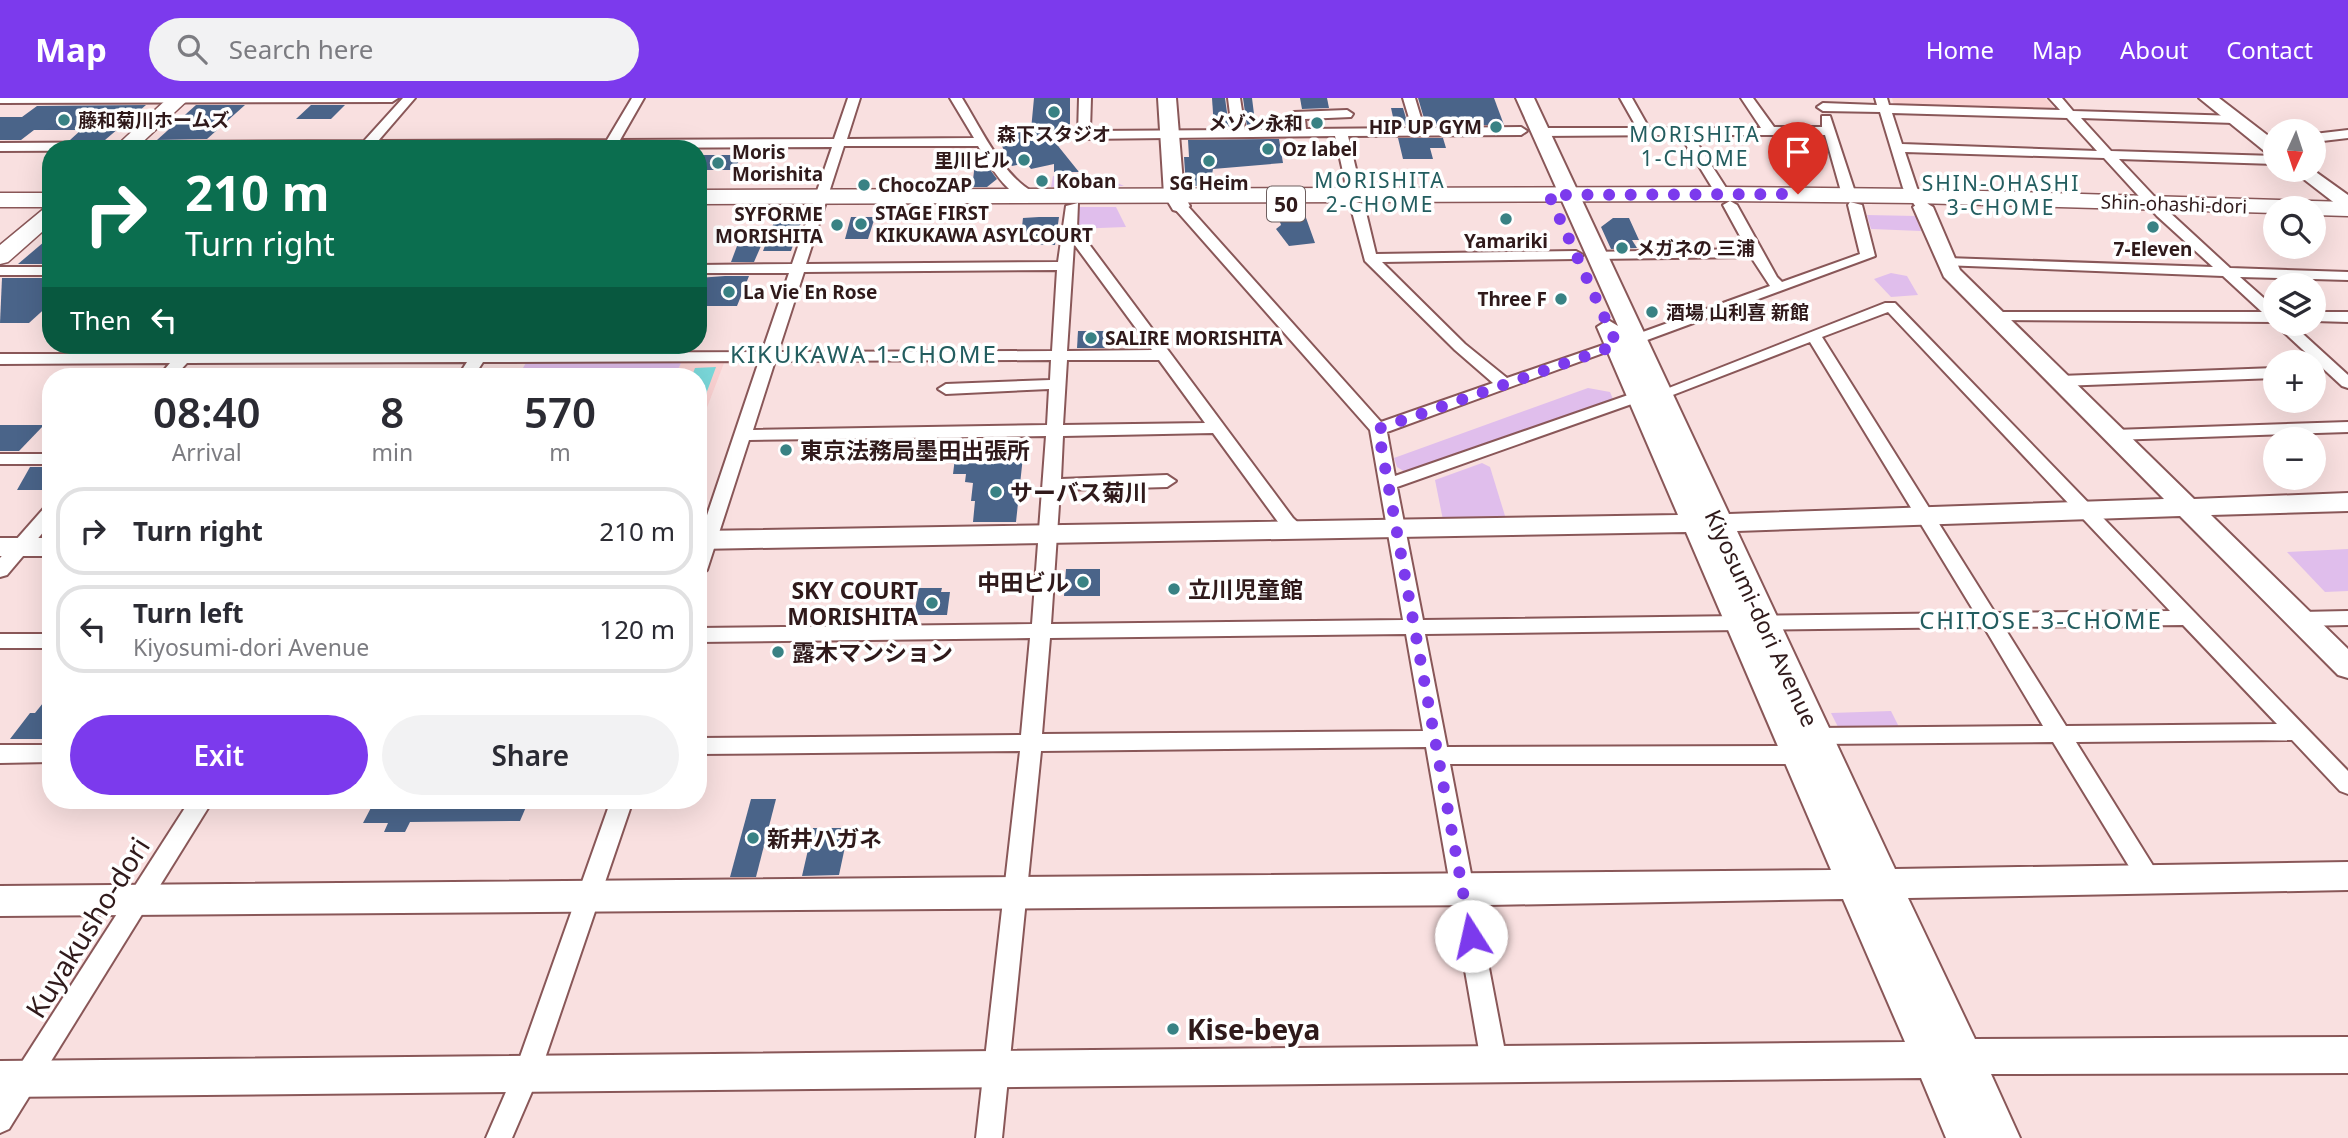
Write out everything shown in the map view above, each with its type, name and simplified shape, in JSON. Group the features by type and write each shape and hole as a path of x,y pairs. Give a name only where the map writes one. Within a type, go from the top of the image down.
{"main road":[{"path":"132,140 180,98"},
{"name":"Shin-ohashi-dori","path":"707,197 822,201 1028,195 1177,200 1726,199 2157,208 2348,206"},
{"path":"0,200 42,200"},
{"name":"Shin-ohashi-dori","path":"1073,206 1177,200"},
{"name":"50","path":"707,207 822,201 1073,206"},
{"path":"0,208 42,210"},
{"name":"Shin-ohashi-dori","path":"2157,208 2263,216"},
{"path":"0,257 42,218"},
{"path":"2326,218 2348,218"}],"street":[{"path":"0,99 392,98"},
{"path":"372,140 409,98"},
{"path":"614,140 638,98"},
{"path":"707,532 743,435 854,98"},
{"path":"956,98 1016,189 1028,195"},
{"path":"1085,98 1084,135 1830,131"},
{"path":"1167,98 1177,200 1378,429 1386,485 1494,1062"},
{"path":"1234,98 1239,133"},
{"path":"1409,98 1419,132"},
{"name":"Kiyosumi-dori Avenue","path":"1508,98 1530,132 1949,1059 2001,1138"},
{"name":"Kiyosumi-dori Avenue","path":"1525,98 1530,132"},
{"path":"1626,98 1645,132"},
{"path":"1747,98 1770,131"},
{"path":"2055,98 2157,208 2263,306"},
{"path":"2208,98 2263,141"},
{"path":"1378,429 1868,256 1821,102 2234,119"},
{"path":"1883,103 1910,188 1919,201 1951,273 2348,667"},
{"path":"1300,133 1298,115 1346,114"},
{"path":"1684,132 1726,199 1771,280 1780,287"},
{"path":"1341,134 1370,258 1460,347 1505,384"},
{"path":"2326,137 2348,134"},
{"path":"707,145 985,142"},
{"path":"0,146 42,146"},
{"path":"1898,148 2107,155 2263,149"},
{"path":"2317,182 2348,206"},
{"path":"989,1138 1018,894 1049,534 1064,266 1073,206"},
{"path":"1070,230 1107,275 1161,355 1287,522 1297,530"},
{"path":"1370,258 1756,253"},
{"path":"1947,262 2348,276"},
{"path":"707,268 1064,266"},
{"path":"0,271 42,271"},
{"path":"1386,485 1648,396 1891,306 2348,785"},
{"path":"1996,317 2263,317"},
{"path":"2326,317 2348,317"},
{"path":"1814,336 2149,879"},
{"path":"2297,336 2344,375"},
{"path":"175,368 187,354"},
{"path":"0,359 183,359 370,354"},
{"path":"654,354 1161,355"},
{"path":"2060,381 2263,373"},
{"path":"2326,373 2344,375"},
{"path":"946,390 1058,384"},
{"path":"2114,435 2348,427"},
{"path":"743,435 1217,428"},
{"path":"0,459 42,459"},
{"path":"1051,485 1167,481"},
{"path":"707,540 1706,523 2348,502"},
{"path":"0,569 10,547 42,519"},
{"path":"10,547 42,547"},
{"path":"707,635 2187,618"},
{"path":"2301,620 2348,618"},
{"path":"0,641 42,641"},
{"path":"707,747 1031,743 1436,747 1807,745 2058,734 2298,732"},
{"path":"0,754 42,753"},
{"name":"Kuyakusho-dori","path":"0,1120 14,1079 138,900 196,809"},
{"path":"499,1138 527,1073 619,809"},
{"path":"0,901 1462,890 2348,876"},
{"path":"14,1079 1949,1059 1991,1056 2348,1055"},
{"name":"Kiyosumi-dori Avenue","path":"1949,1059 1966,1138"}],"shaded area":[{"path":"1892,98 2045,98 2056,110 1894,106"},
{"path":"1053,176 1102,176 1124,186 1051,187"},
{"path":"1075,207 1116,207 1126,227 1073,229"},
{"path":"1867,215 1916,216 1921,231 1871,229"},
{"path":"1891,273 1907,276 1918,295 1891,297 1874,279"},
{"path":"526,363 681,363 679,368 523,368"},
{"path":"681,363 724,363 707,408 707,368 679,368"},
{"path":"1588,388 1610,392 1613,399 1405,472 1397,467 1394,458"},
{"path":"1482,463 1490,467 1506,519 1443,520 1435,480"},
{"path":"2348,549 2348,591 2325,592 2287,552"},
{"path":"1891,711 1899,727 1839,729 1831,713"}],"water":[{"path":"716,367 707,391 707,368 695,368"}],"building":[{"path":"1034,98 1070,98 1070,131 1046,131 1079,172 1054,172 1054,164 1031,169 1026,163 1012,166 1001,150 1004,150 997,137 1031,130"},
{"path":"1212,98 1225,98 1229,127 1214,128"},
{"path":"1243,98 1252,98 1255,122 1264,122 1265,127 1247,127"},
{"path":"1300,98 1327,98 1329,108 1302,109"},
{"path":"1418,98 1494,98 1504,125 1426,125"},
{"name":"藤和菊川ホームズ","path":"146,105 105,140 70,140 81,130 34,130 21,140 0,140 0,117 22,117 37,106"},
{"path":"196,105 245,105 207,139 157,140"},
{"path":"311,105 345,105 331,119 296,119"},
{"path":"1391,108 1403,108 1408,125 1395,126"},
{"path":"1398,138 1443,138 1446,148 1430,148 1433,159 1403,159"},
{"path":"1279,139 1283,163 1213,169 1210,186 1186,186 1184,157 1189,157 1188,140"},
{"name":"Moris Morishita","path":"707,155 742,155 734,170 707,170"},
{"path":"975,164 986,164 997,179 987,187 972,187"},
{"path":"1305,215 1315,243 1289,246 1276,229 1281,225 1278,216"},
{"path":"776,217 803,217 791,251 763,251"},
{"name":"STAGE FIRST KIKUKAWA ASYLCOURT","path":"851,217 875,217 868,239 845,239"},
{"path":"1059,217 1055,245 1020,244 1023,218"},
{"path":"1613,218 1629,218 1639,240 1632,240 1637,248 1611,249 1601,227"},
{"path":"42,244 42,264 18,264"},
{"path":"737,246 761,246 754,262 731,262"},
{"name":"La Vie En Rose","path":"749,276 737,306 707,306 707,277"},
{"path":"2,278 42,278 42,311 29,323 0,323"},
{"name":"SALIRE MORISHITA","path":"1078,331 1106,331 1105,348 1077,348"},
{"path":"0,425 42,425 19,451 0,451"},
{"name":"サーバス菊川","path":"989,447 1024,447 1016,522 973,522 973,483 965,482 966,474 953,474 956,450 989,450"},
{"path":"30,467 42,467 42,490 17,490"},
{"name":"中田ビル","path":"1066,569 1100,569 1100,596 1064,596"},
{"name":"SKY COURT MORISHITA","path":"919,588 942,588 941,592 950,592 947,615 914,615"},
{"path":"42,704 42,739 10,739 30,713 35,713"},
{"name":"新井ハガネ","path":"751,799 776,799 756,877 730,877"},
{"path":"370,809 525,809 520,821 410,822 405,832 384,832 388,823 363,823"},
{"path":"813,828 849,828 839,875 802,876"}],"place":[{"name":"森下スタジオ","path":"1054,112"},
{"name":"藤和菊川ホームズ","path":"64,120"},
{"name":"メゾン永和","path":"1317,123"},
{"name":"HIP UP GYM","path":"1496,127"},
{"name":"Oz label","path":"1268,149"},
{"name":"里川ビル","path":"1024,160"},
{"name":"SG Heim","path":"1209,161"},
{"name":"Moris Morishita","path":"718,163"},
{"name":"Koban","path":"1042,181"},
{"name":"ChocoZAP","path":"864,185"},
{"name":"Yamariki","path":"1506,219"},
{"name":"STAGE FIRST KIKUKAWA ASYLCOURT","path":"861,224"},
{"name":"SYFORME MORISHITA","path":"837,225"},
{"name":"7-Eleven","path":"2153,227"},
{"name":"メガネの 三浦","path":"1622,248"},
{"name":"La Vie En Rose","path":"729,292"},
{"name":"Three F","path":"1561,299"},
{"name":"酒場 山利喜 新館","path":"1652,312"},
{"name":"SALIRE MORISHITA","path":"1091,338"},
{"name":"東京法務局墨田出張所","path":"786,450"},
{"name":"サーバス菊川","path":"996,492"},
{"name":"中田ビル","path":"1083,582"},
{"name":"立川児童館","path":"1174,589"},
{"name":"SKY COURT MORISHITA","path":"932,603"},
{"name":"露木マンション","path":"778,652"},
{"name":"新井ハガネ","path":"753,838"},
{"name":"Kise-beya","path":"1173,1029"}],"district":[{"name":"MORISHITA 1-CHOME","path":"1695,146"},
{"name":"MORISHITA 2-CHOME","path":"1380,192"},
{"name":"SHIN-OHASHI 3-CHOME","path":"2001,195"},
{"name":"KIKUKAWA 1-CHOME","path":"864,353"},
{"name":"CHITOSE 3-CHOME","path":"2041,619"}],"route":[{"path":"1471,936 1386,485 1378,429 1617,345 1549,195 1798,194"}]}
